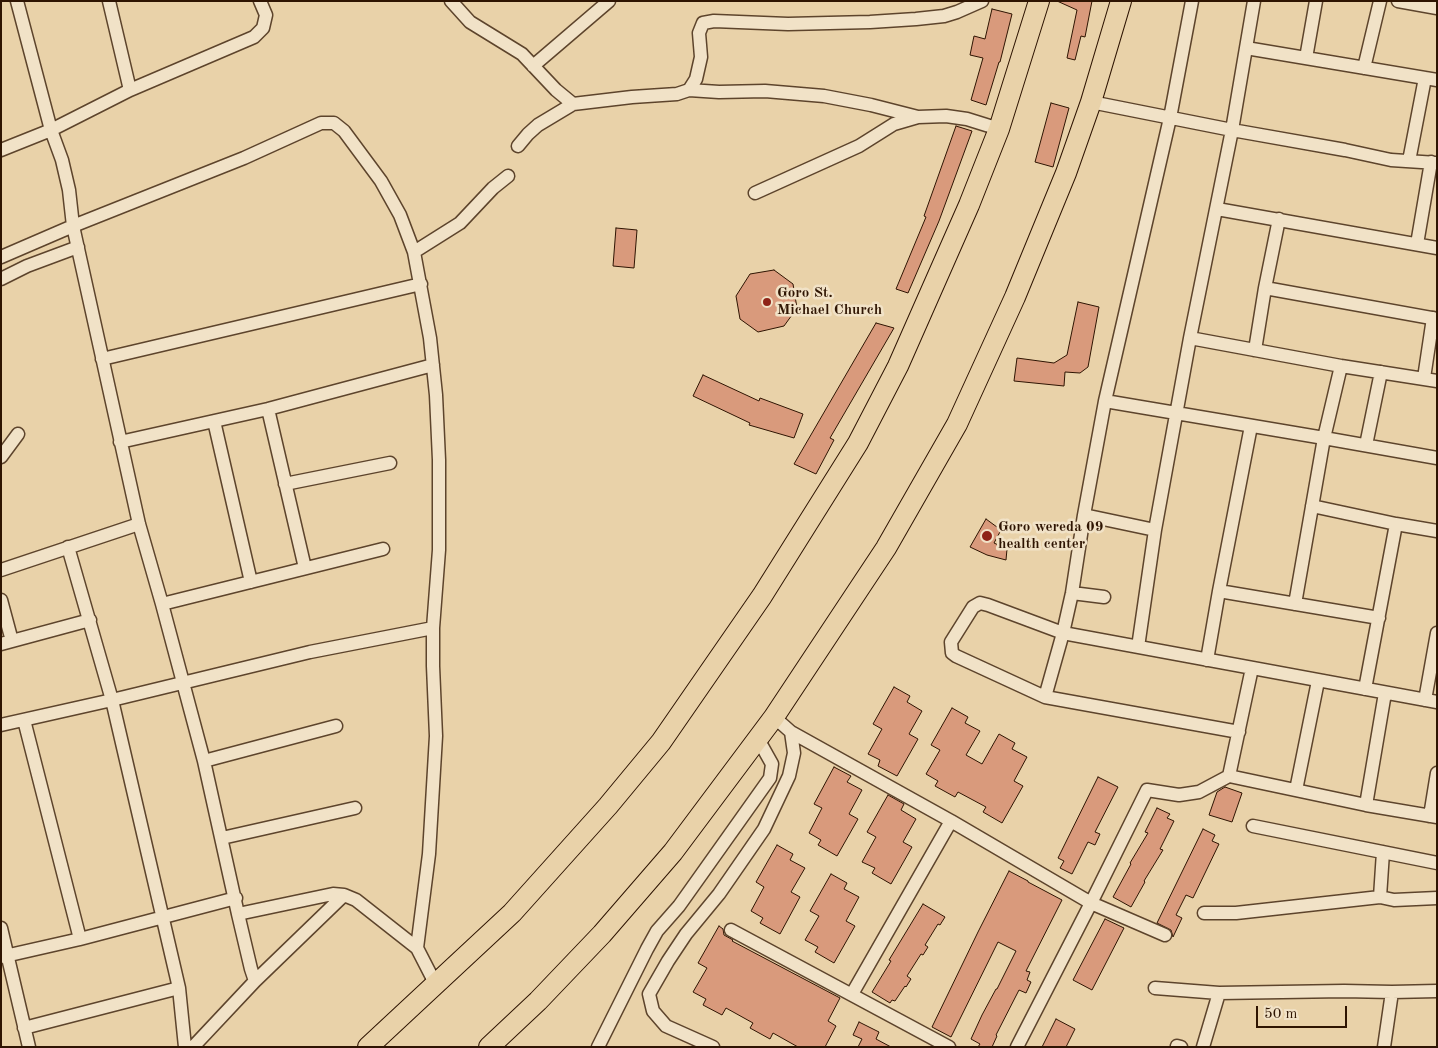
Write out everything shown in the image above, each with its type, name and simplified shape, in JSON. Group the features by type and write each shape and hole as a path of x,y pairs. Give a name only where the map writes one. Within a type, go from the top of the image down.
{"highway":[{"path":"368,1047 512,914 608,806 661,742 762,596 858,443 898,366 965,214 999,129 1039,1"},
{"path":"489,1047 538,1001 602,934 673,852 774,717 886,548 957,424 1015,297 1066,173 1091,102 1121,1"}],"street":[{"path":"16,1 51,130 62,160 69,190 73,226 139,524 204,761 255,981"},
{"path":"108,1 130,90"},
{"path":"1,150 51,130 130,90 254,37 263,28 266,15 260,1"},
{"path":"451,1 470,22 522,54 556,90 573,104"},
{"path":"533,66 610,1"},
{"path":"689,90 696,79 701,57 700,33 703,23 714,21 788,24 843,23 916,19 944,16 982,1"},
{"path":"1046,697 1072,593 1105,401 1170,118 1192,1"},
{"path":"1138,647 1155,530 1176,413 1232,130 1254,1"},
{"path":"1306,58 1316,1"},
{"path":"1364,68 1380,1"},
{"path":"1398,1 1437,8"},
{"path":"1246,48 1431,79 1409,161"},
{"path":"518,146 538,125 573,104 676,94 689,90 824,96 871,104 918,117"},
{"path":"1091,102 1391,160 1434,163 1417,244"},
{"path":"755,194 859,146 894,124 918,117 946,116 967,119 999,129"},
{"path":"1,257 73,226 244,158 321,124 334,123 344,131 381,181 400,215 414,252 430,338 436,396 439,460 439,550 433,666 436,736 429,854 417,948"},
{"path":"414,252 460,223 493,188 508,176"},
{"path":"1216,208 1437,248"},
{"path":"1255,350 1279,219"},
{"path":"1,279 27,266 78,247"},
{"path":"102,360 420,284"},
{"path":"1190,338 1341,366 1430,379 1435,318 1265,288"},
{"path":"120,442 268,409 433,365"},
{"path":"1295,604 1324,438 1341,366"},
{"path":"1366,445 1381,372"},
{"path":"1105,401 1437,458"},
{"path":"268,409 305,568"},
{"path":"214,421 251,582"},
{"path":"1207,660 1252,426"},
{"path":"1,457 18,434"},
{"path":"286,484 390,463"},
{"path":"1312,506 1437,531"},
{"path":"1084,515 1155,530"},
{"path":"1,570 139,524"},
{"path":"1365,689 1396,524"},
{"path":"68,547 112,700 179,988 186,1047"},
{"path":"162,604 383,549"},
{"path":"1219,591 1379,618"},
{"path":"1072,593 1104,598"},
{"path":"1,600 6,643 90,620"},
{"path":"1240,732 1046,697 956,656 952,653 951,642 973,607 980,603 988,604 1063,633 1431,701 1437,633"},
{"path":"1,725 310,652 434,628"},
{"path":"1229,776 1240,732 1252,668"},
{"path":"1296,790 1318,681"},
{"path":"1366,805 1385,692"},
{"path":"774,717 791,732 951,821 1091,903 1165,935"},
{"path":"24,720 80,939"},
{"path":"204,761 336,726"},
{"path":"713,1047 666,1026 653,1012 649,994 686,934 719,894 764,829 789,776 794,753 791,732"},
{"path":"598,1047 646,949 657,931 679,906 770,778 772,764 758,739"},
{"path":"1017,1047 1147,790 1179,795 1189,794 1198,792 1229,776 1366,805 1433,816 1437,773"},
{"path":"222,838 356,808"},
{"path":"852,994 951,821"},
{"path":"1253,826 1437,863"},
{"path":"1380,897 1383,852"},
{"path":"238,914 333,894 344,894 356,900 417,948 436,985"},
{"path":"193,1047 255,981 344,894"},
{"path":"1204,913 1236,912 1380,897 1394,900 1437,898"},
{"path":"5,956 80,939 236,898"},
{"path":"1,928 5,956 29,1047"},
{"path":"731,930 949,1047"},
{"path":"24,1028 179,988"},
{"path":"1155,988 1219,993 1437,991"},
{"path":"1384,1047 1392,992"},
{"path":"1202,1047 1219,993"}],"building":[{"path":"1057,1 1092,1 1085,37 1081,36 1075,60 1067,58 1077,10"},
{"path":"992,9 1012,14 1000,62 986,105 971,100 983,58 970,55 974,36 985,39"},
{"path":"1051,103 1069,108 1053,167 1035,162"},
{"path":"956,126 972,131 939,221 908,293 896,289 926,217 924,216"},
{"path":"616,228 637,230 634,268 613,266"},
{"name":"Goro St. Michael Church","path":"774,270 793,284 797,308 784,326 758,332 740,319 736,296 750,274"},
{"path":"1078,302 1099,307 1088,367 1080,373 1065,372 1064,386 1014,381 1017,358 1054,363 1067,355"},
{"path":"876,323 894,328 830,438 834,440 816,474 794,464"},
{"path":"703,375 759,401 760,398 803,414 794,438 749,425 750,423 693,396"},
{"name":"Goro wereda 09 health center","path":"986,519 1001,530 994,543 1007,549 1006,560 987,555 970,547"},
{"path":"894,687 910,696 907,702 922,711 909,734 918,739 897,776 878,766 880,760 868,754 882,729 873,724"},
{"path":"952,708 968,717 965,723 980,731 966,755 982,764 999,734 1015,743 1012,749 1027,757 1014,781 1023,786 1002,823 983,812 986,807 958,792 955,797 935,786 938,781 926,774 940,750 931,745"},
{"path":"834,767 851,776 847,782 862,790 849,814 858,819 837,856 818,845 821,840 809,833 822,808 814,804"},
{"path":"1098,777 1118,787 1095,832 1100,834 1095,845 1088,842 1072,874 1060,868 1064,861 1058,858"},
{"path":"1225,787 1242,793 1232,822 1209,815 1217,792"},
{"path":"888,795 904,804 901,810 916,819 903,842 912,847 891,884 872,873 875,868 862,862 876,837 867,832"},
{"path":"1157,808 1170,814 1167,818 1174,821 1160,849 1163,850 1131,907 1113,897 1148,833 1145,832"},
{"path":"1203,829 1215,835 1212,841 1219,844 1193,898 1186,895 1176,915 1182,918 1173,937 1171,930 1157,923"},
{"path":"777,845 793,854 790,860 805,868 791,892 800,897 780,934 760,923 763,918 751,911 764,887 756,882"},
{"path":"1009,871 1062,900 1026,971 1030,972 1027,980 1031,982 1026,993 1019,990 996,1035 992,1047 978,1047 980,1044 971,1039 1016,951 998,942 951,1037 932,1027"},
{"path":"831,874 847,883 844,889 859,897 846,921 855,926 834,963 815,952 818,947 805,940 819,916 810,911"},
{"path":"923,904 945,917 940,925 938,924 925,945 928,947 923,955 921,954 907,976 911,979 906,987 895,1001 892,1000 890,1003 872,992"},
{"path":"1105,919 1124,928 1092,990 1073,980"},
{"path":"719,926 723,929 724,935 732,941 840,998 828,1021 836,1026 825,1047 798,1047 773,1033 770,1039 750,1028 753,1023 726,1008 722,1015 703,1005 706,999 693,992 707,968 698,963"},
{"path":"1056,1019 1075,1029 1066,1047 1042,1047"},
{"path":"859,1022 879,1032 876,1039 891,1047 858,1047 862,1039 853,1035"}],"place":[{"name":"Goro St. Michael Church","path":"767,302"},
{"name":"Goro wereda 09 health center","path":"987,536"}]}
